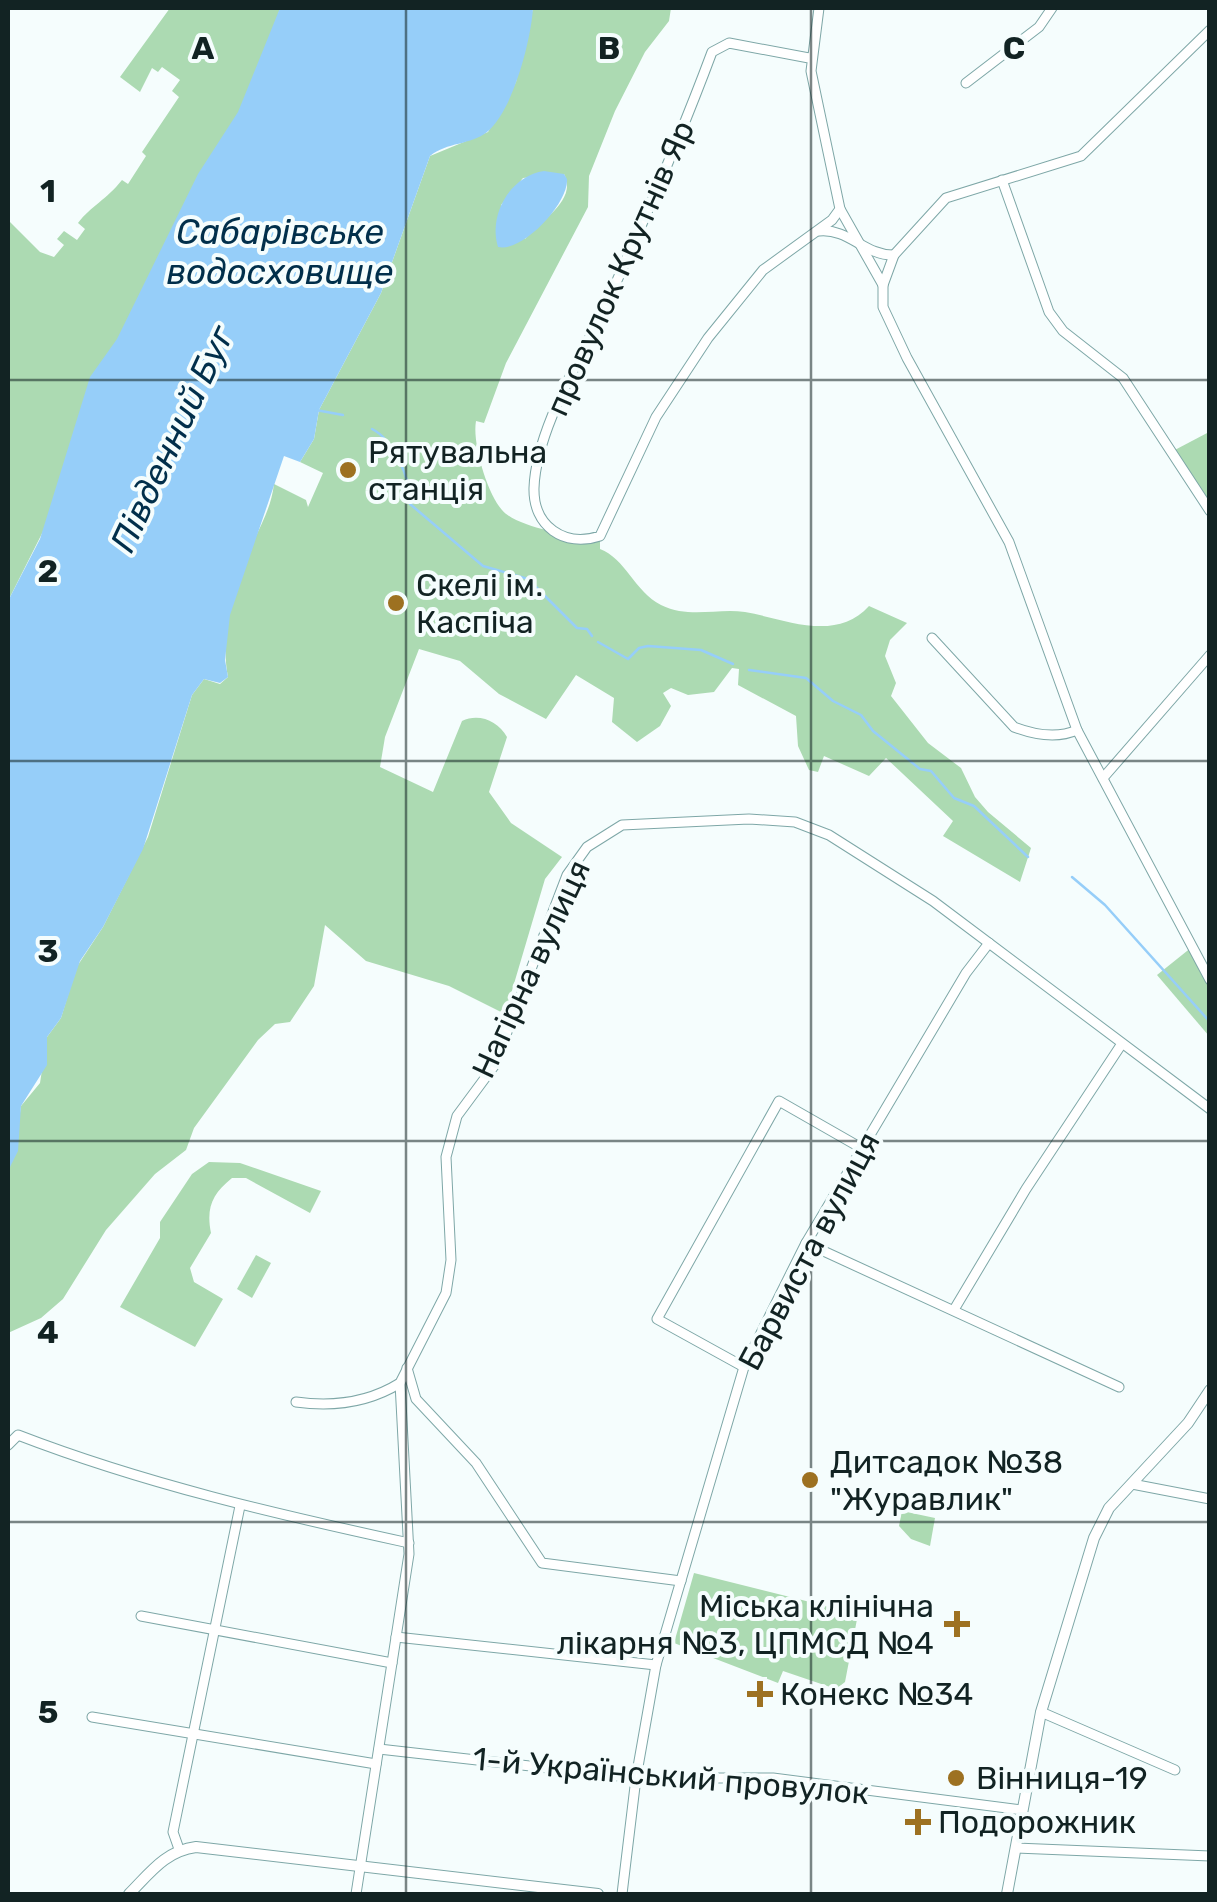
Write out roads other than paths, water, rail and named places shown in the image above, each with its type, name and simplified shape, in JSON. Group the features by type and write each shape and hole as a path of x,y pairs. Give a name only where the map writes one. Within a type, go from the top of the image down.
{"street":[{"path":"818,8 810,58 840,208 883,285"},
{"path":"966,83 1039,27 1052,8"},
{"path":"1210,30 1081,156 946,198 894,255 883,285 883,306 907,358 1008,542 1077,730 1210,980"},
{"name":"провулок Крутнів Яр","path":"810,58 729,42 712,52 671,164 538,461 534,505 544,526 572,538 600,536 656,417 708,338 764,270 817,231"},
{"path":"1002,180 1050,312 1062,330 1123,378 1210,511"},
{"path":"817,231 840,208"},
{"path":"817,231 839,232 877,256 894,255"},
{"path":"932,638 1014,728 1033,734 1066,735 1077,730"},
{"path":"1103,778 1210,655"},
{"name":"Нагірна вулиця","path":"400,1384 446,1293 451,1260 446,1157 453,1126 501,1049 567,876 603,834 641,821 794,822 855,851 989,944 1210,1110"},
{"name":"Барвиста вулиця","path":"622,1894 636,1778 656,1665 744,1367 806,1243 966,974 989,944"},
{"path":"955,1308 1026,1188 1121,1045"},
{"path":"744,1367 657,1319 685,1266 779,1101 863,1149"},
{"path":"806,1243 955,1308 1119,1387"},
{"path":"406,1366 416,1400 476,1462 542,1563 681,1581"},
{"path":"296,1402 324,1406 356,1402 400,1384 410,1543 356,1894"},
{"path":"1008,1894 1041,1712 1094,1538 1109,1508 1188,1424 1210,1390"},
{"path":"8,1445 18,1435 99,1466 240,1506 410,1543"},
{"path":"1132,1484 1210,1499"},
{"path":"178,1849 173,1832 240,1506"},
{"path":"141,1616 392,1664"},
{"path":"396,1638 656,1665"},
{"path":"1041,1712 1174,1770"},
{"path":"92,1717 376,1764"},
{"name":"1-й Український провулок","path":"379,1749 636,1778 773,1778 1022,1810"},
{"path":"130,1894 178,1849 196,1848 598,1894"},
{"path":"1016,1848 1210,1856"}],"water":[{"name":"Сабарівське водосховище","path":"280,8 533,8 524,56 505,108 481,136 430,156 381,293 319,410 314,439 300,462 284,456 230,615 225,660 228,677 220,683 204,679 192,695 143,849 103,927 80,961 61,1018 47,1037 47,1065 21,1106 18,1151 8,1171 8,601 40,539 90,377 117,339 198,174 238,112"},
{"path":"544,171 564,174 567,179 560,201 531,234 508,247 498,247 496,222 504,199 521,180"}],"waterway":[{"path":"316,410 343,415"},
{"path":"372,429 400,461 410,504 483,566 528,579 577,628 587,629 592,636"},
{"path":"598,642 628,659 639,648 648,646 701,650 733,664"},
{"path":"749,670 806,678 833,701 861,715 873,731 920,769 931,771 954,798 974,806 1028,857"},
{"path":"1072,877 1105,905 1210,1022"}],"place":[{"name":"Рятувальна станція","path":"348,470"},
{"name":"Скелі ім. Каспіча","path":"396,603"},
{"name":"Дитсадок №38 \"Журавлик\"","path":"810,1480"},
{"name":"Міська клінічна лікарня №3, ЦПМСД №4","path":"957,1624"},
{"name":"Конекс №34","path":"760,1694"},
{"name":"Вінниця-19","path":"956,1778"},
{"name":"Подорожник","path":"918,1822"}],"water label":[{"name":"Південний Буг","path":"172,439"}]}
